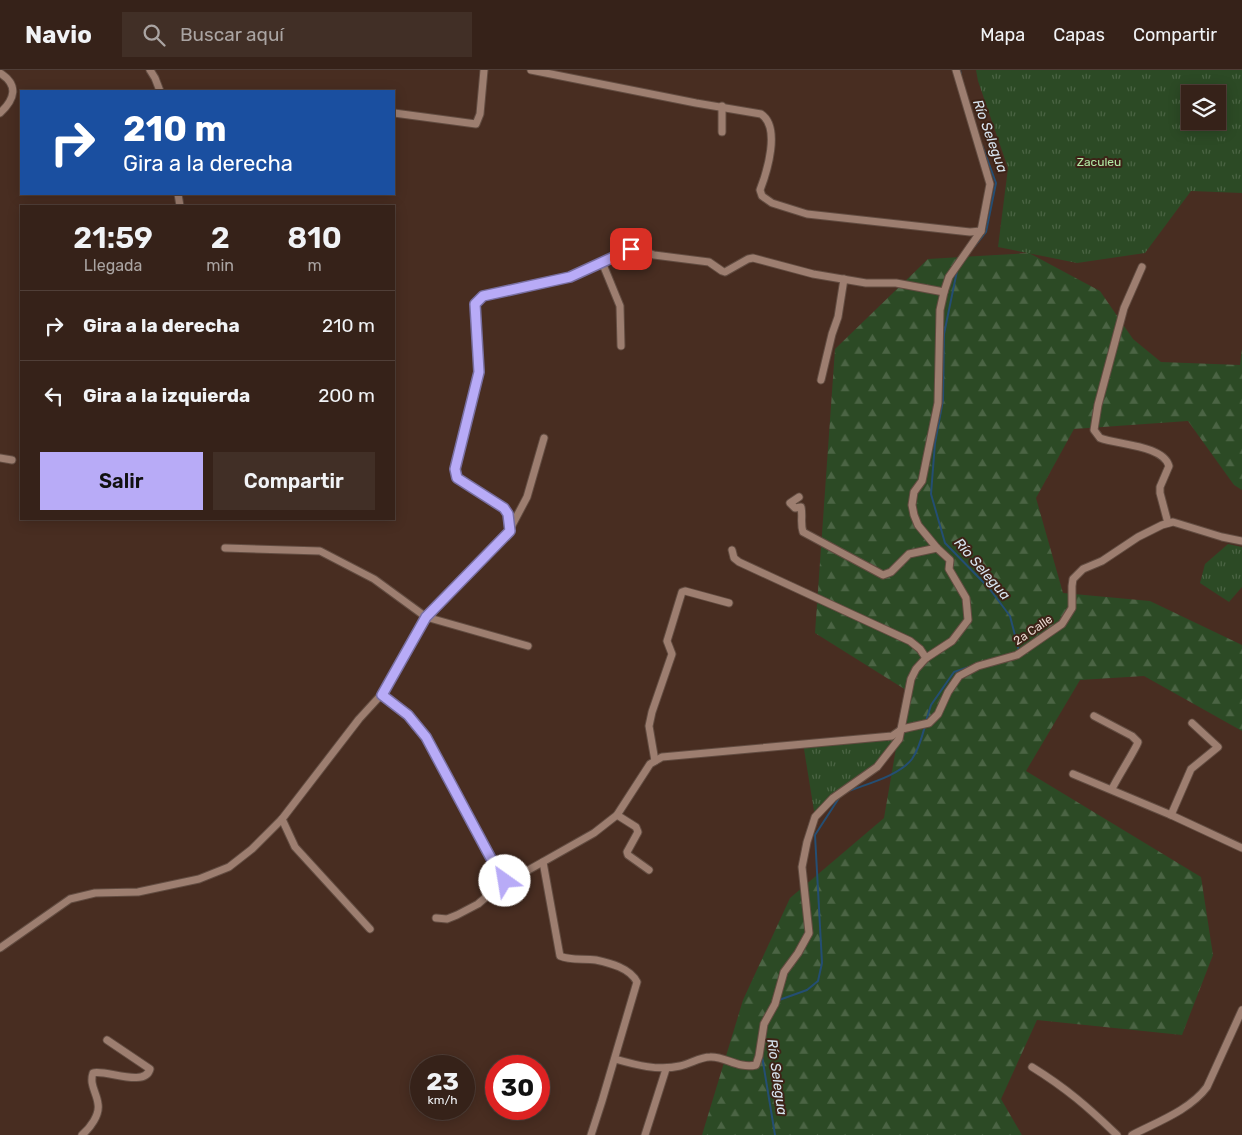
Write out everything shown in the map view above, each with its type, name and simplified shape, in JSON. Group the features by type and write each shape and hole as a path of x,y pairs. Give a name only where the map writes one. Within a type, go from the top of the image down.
{"street":[{"path":"150,70 160,90"},
{"path":"395,113 476,124 479,118 484,70"},
{"path":"531,70 696,103 722,106 766,117 769,122 771,152 760,190 762,196 772,203 807,214 970,232 981,231"},
{"path":"615,1059 640,1066 666,1069 683,1066 711,1056 748,1066 756,1065 764,1024 776,1001 784,972 798,953 809,933 802,867 815,817 833,798 877,767 900,739 911,678 916,669 926,658 952,641 968,620 966,598 949,569 950,560 918,525 912,505 914,492 922,481 938,403 940,310 944,292 949,277 981,231 990,184 956,70"},
{"path":"0,73 12,86 13,95 9,104 0,112"},
{"path":"722,106 722,132"},
{"path":"510,531 508,514 504,508 457,478 455,469 479,372 475,304 483,296 570,277 635,248 654,255 709,262 726,272 753,258 813,274 866,283 896,283 944,292"},
{"path":"602,262 620,306 621,346"},
{"path":"1142,267 1124,308 1098,405 1094,430 1100,438 1143,448 1163,456 1168,461 1169,466 1160,487 1168,522 1242,541"},
{"path":"821,380 838,317 844,278"},
{"path":"0,948 70,899 95,893 138,892 199,879 229,866 252,849 282,819 360,719 382,695 426,617 510,531 527,497 544,438"},
{"path":"0,458 12,460"},
{"path":"799,497 790,503 795,508 801,508 800,523 803,532 883,575 891,572 909,554 937,548"},
{"name":"2a Calle","path":"655,761 662,757 892,736 902,729 926,724 938,714 948,692 959,676 978,666 1017,655 1062,624 1072,608 1073,580 1083,569 1102,561 1168,522"},
{"path":"225,548 320,551 374,579 426,617 528,646"},
{"path":"732,550 734,558 738,562 910,641 916,645 926,658"},
{"path":"436,918 441,920 447,919 478,904 492,892 505,890 509,881 594,833 617,815 650,764 655,761 649,726 672,654 667,641 681,595 685,591 729,603"},
{"path":"382,695 408,715 426,737 502,879 509,881"},
{"path":"1094,716 1132,736 1138,742 1112,789"},
{"path":"1172,815 1191,769 1218,748 1192,723"},
{"path":"1073,774 1172,815 1242,848"},
{"path":"617,815 636,827 638,832 627,852 628,855 649,870"},
{"path":"282,819 295,847 370,929"},
{"path":"543,862 558,954 563,958 596,960 624,968 633,975 637,982 591,1135"},
{"path":"1132,1135 1183,1108 1200,1095 1206,1087 1242,1010"},
{"path":"82,1135 95,1118 99,1105 91,1079 93,1073 99,1072 130,1078 149,1074 150,1069 148,1067 107,1040"},
{"path":"1032,1067 1076,1097 1117,1135"},
{"path":"645,1135 666,1069"}],"green space":[{"name":"Zaculeu","path":"976,70 1242,70 1242,193 1191,191 1145,253 1077,263 998,247 1008,168 978,81"},
{"path":"1029,253 1100,291 1133,339 1161,362 1240,365 1242,349 1242,490 1234,485 1188,421 1074,429 1036,498 1063,593 1150,601 1242,645 1242,731 1144,676 1080,680 1026,771 1201,877 1213,955 1182,1035 1037,1020 1001,1099 1022,1135 702,1135 743,1000 790,898 884,818 906,690 815,633 835,349 928,259"},
{"path":"1228,544 1242,547 1242,587 1229,602 1200,583 1205,564"},
{"path":"892,736 894,742 879,765 815,817 803,743"}],"waterway":[{"name":"Río Selegua","path":"960,70 961,76"},
{"name":"Río Selegua","path":"974,247 986,232 996,183 982,145"},
{"name":"Río Selegua","path":"957,271 944,334 943,400 935,443 931,494 945,543 989,588 1010,616 1019,651"},
{"name":"Río Selegua","path":"926,721 931,705 954,672 969,667"},
{"name":"Río Selegua","path":"846,792 891,775 906,765 917,751 925,726"},
{"name":"Río Selegua","path":"779,1000 807,990 818,981 822,963 815,835 839,798"},
{"name":"Río Selegua","path":"762,1056 775,1135"}],"route":[{"path":"505,881 502,879 426,737 408,715 382,695 426,617 510,531 508,514 504,508 457,478 455,469 479,372 475,304 483,296 570,277 631,249"}]}
